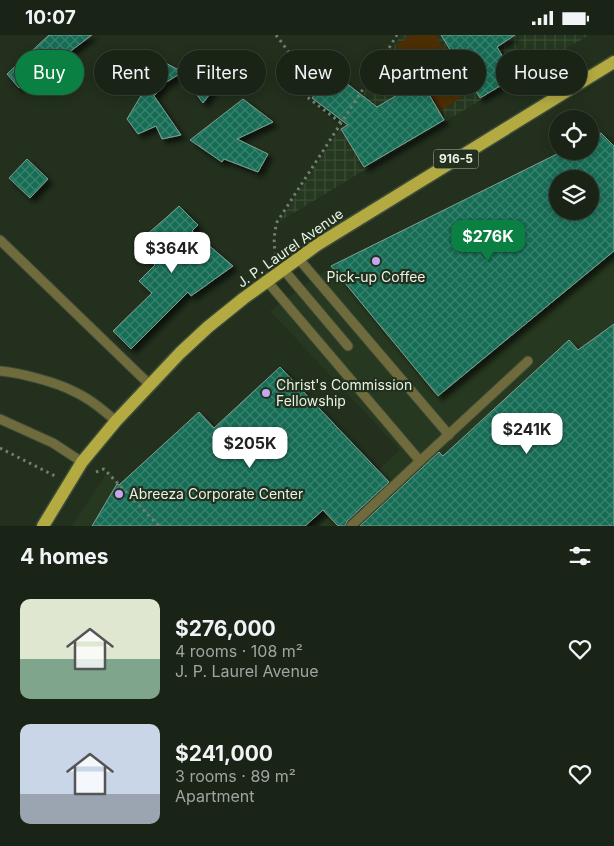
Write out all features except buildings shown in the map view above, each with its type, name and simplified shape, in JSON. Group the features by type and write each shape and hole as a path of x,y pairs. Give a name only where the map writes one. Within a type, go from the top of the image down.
{"main road":[{"name":"J. P. Laurel Avenue","path":"43,526 82,462 116,421 180,353 208,327 266,281 317,245 614,62"}],"lane":[{"path":"0,239 150,385"},
{"path":"298,258 449,435"},
{"path":"282,269 348,346"},
{"path":"266,281 420,461"},
{"path":"351,526 528,361"},
{"path":"0,371 56,384 74,391 91,401 116,421"},
{"path":"0,419 53,443 82,462"}],"path":[{"path":"276,35 297,63 285,80 341,123"},
{"path":"282,269 276,256 274,245 274,233 277,222 397,35"},
{"path":"0,448 69,483"},
{"path":"90,474 104,469 159,526"}],"shaded area":[{"path":"401,35 589,35 564,50 496,50 496,91 280,221 362,95 486,95 486,50 392,50"},
{"path":"411,35 435,35 445,50 399,50 396,45"},
{"path":"429,95 465,95 440,111"},
{"path":"601,133 614,146 614,526 319,526 400,450 270,311 331,266 549,158 549,160 599,160 599,134"},
{"path":"108,471 160,526 72,526"}],"place":[{"name":"Pick-up Coffee","path":"376,261"},
{"name":"Christ's Commission Fellowship","path":"266,393"},
{"name":"Abreeza Corporate Center","path":"119,494"}]}
